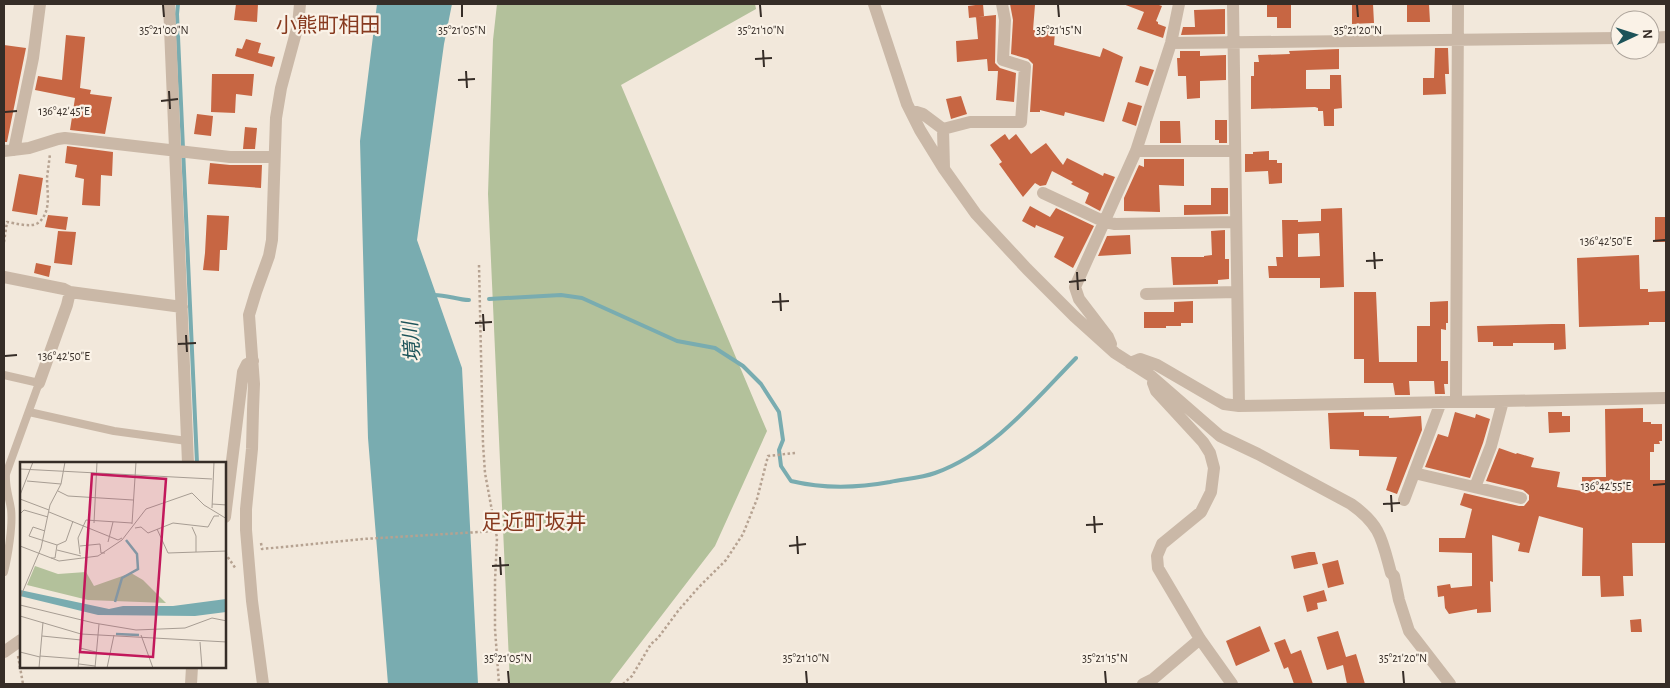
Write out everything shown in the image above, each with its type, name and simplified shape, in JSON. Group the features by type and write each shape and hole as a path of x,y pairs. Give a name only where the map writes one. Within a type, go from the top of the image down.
{"street":[{"path":"40,4 33,58 9,150 29,148 66,138 230,156 274,157"},
{"path":"170,4 181,151 182,307 188,462"},
{"path":"263,684 253,609 246,530 247,493 252,449 253,361 250,315 269,256 272,240 276,118 281,88 298,24 300,4"},
{"path":"874,4 910,110 944,169 976,214 1074,316 1115,353 1151,376 1220,436 1351,504 1364,513 1375,526 1384,547 1409,631 1450,684"},
{"path":"943,129 970,122 1021,122 1025,67 1003,60 1005,20 1002,4"},
{"path":"1115,353 1108,337 1079,298 1075,287 1136,151 1171,43 1179,4"},
{"path":"1233,4 1239,406"},
{"path":"1456,401 1458,4"},
{"path":"1171,43 1610,38"},
{"path":"910,110 923,114 943,129"},
{"path":"943,129 944,169"},
{"path":"1136,151 1235,151"},
{"path":"1043,193 1105,222 1115,224 1235,222"},
{"path":"4,277 64,289 70,292 182,307"},
{"path":"39,383 70,292"},
{"path":"1146,294 1237,292"},
{"path":"1130,363 1140,359 1157,365 1224,404 1239,406 1666,398"},
{"path":"226,509 243,372 247,364 253,361"},
{"path":"1151,376 1156,391 1210,453 1214,468 1210,492 1202,512 1162,544 1157,556 1158,568 1200,640 1232,684"},
{"path":"1474,487 1491,446 1504,400"},
{"path":"1404,500 1441,402"},
{"path":"1414,473 1521,498"},
{"path":"1143,684 1153,679 1200,640"},
{"path":"4,652 18,642"},
{"path":"191,684 192,668"}],"lane":[{"path":"4,375 39,383 6,474 6,499 11,509 8,556 4,572"},
{"path":"29,412 114,431 187,441"}],"path":[{"path":"4,242 5,222 32,225 38,223 43,216 49,200 47,178 49,143"},
{"path":"479,265 483,444 496,531 495,629 499,684"},
{"path":"624,684 632,676 651,644 658,638 698,588 726,560 743,534 759,493 768,456 795,453"},
{"path":"260,541 262,548 363,538 496,531"},
{"path":"18,642 20,659"},
{"path":"21,668 23,684"}],"green space":[{"path":"497,4 755,4 756,9 621,85 767,431 715,546 609,684 510,684 488,194 493,40"}],"water":[{"name":"境川","path":"377,4 452,4 444,44 417,240 462,368 478,684 388,684 368,438 360,141"}],"building":[{"path":"236,4 258,4 257,22 234,20"},
{"path":"983,4 984,16 969,18 968,6"},
{"path":"1010,4 1035,5 1033,30 1055,32 1054,45 1100,57 1103,48 1123,57 1104,122 1065,112 1064,116 1040,110 1040,112 1030,112 1033,64 1028,59 1011,54 1013,20"},
{"path":"1123,4 1156,4 1162,6 1156,21 1158,24 1166,27 1163,38 1137,29 1144,12"},
{"path":"1352,4 1373,4 1374,23 1352,24"},
{"path":"1407,4 1429,4 1430,22 1407,22"},
{"path":"1267,5 1291,5 1291,28 1277,28 1277,17 1267,17"},
{"path":"1225,9 1225,34 1181,35 1183,27 1195,27 1194,10"},
{"path":"996,15 995,63 1000,68 1016,73 1014,102 996,100 998,71 988,71 987,59 957,62 956,41 978,39 976,17"},
{"path":"66,35 85,37 80,88 91,90 90,94 112,97 105,134 70,130 75,98 35,90 38,76 62,80"},
{"path":"246,39 261,43 258,53 275,57 272,67 235,56 237,48 242,49"},
{"path":"4,45 26,48 7,142 4,142"},
{"path":"1435,48 1448,48 1449,74 1445,74 1446,94 1423,95 1423,78 1434,78"},
{"path":"1339,49 1339,69 1306,70 1306,89 1330,89 1330,75 1341,75 1342,108 1334,109 1334,126 1324,126 1323,111 1318,111 1318,108 1315,107 1251,109 1251,76 1254,76 1254,62 1259,62 1258,55 1290,54 1289,51"},
{"path":"1180,51 1200,51 1200,56 1226,55 1226,80 1200,81 1200,98 1187,99 1186,76 1178,76 1177,58 1180,58"},
{"path":"1140,66 1154,70 1148,86 1135,82"},
{"path":"212,74 254,74 252,96 236,94 235,113 211,112"},
{"path":"961,96 967,114 951,119 946,99"},
{"path":"1128,102 1142,106 1136,126 1122,121"},
{"path":"197,114 213,116 211,136 194,134"},
{"path":"1215,120 1227,120 1227,143 1219,143 1219,140 1215,140"},
{"path":"1160,121 1180,121 1181,143 1160,143"},
{"path":"245,127 257,128 255,149 243,149"},
{"path":"1005,134 1009,140 1016,134 1031,154 1046,143 1063,165 1067,158 1103,176 1104,173 1115,177 1100,211 1085,203 1089,193 1052,171 1046,185 1040,186 1035,183 1023,197 999,164 1002,162 990,145"},
{"path":"67,146 113,152 112,176 101,175 100,206 82,205 84,179 75,177 77,165 65,163"},
{"path":"1269,151 1269,160 1277,160 1277,163 1282,163 1282,183 1269,184 1268,171 1245,172 1245,154"},
{"path":"1144,159 1184,159 1184,186 1159,185 1160,212 1124,211 1124,198 1139,165 1144,167"},
{"path":"210,163 262,165 261,188 208,184"},
{"path":"19,174 43,178 37,215 12,211"},
{"path":"1211,188 1228,188 1228,214 1184,215 1184,205 1211,205"},
{"path":"1030,206 1050,217 1056,208 1094,226 1073,268 1054,257 1064,237 1036,225 1035,228 1022,221"},
{"path":"1342,208 1344,287 1320,288 1320,278 1269,278 1268,266 1277,266 1276,257 1283,257 1282,220 1298,220 1298,222 1321,221 1321,209","holes":["1319,233 1320,256 1298,257 1298,234"]},
{"path":"48,215 68,217 66,230 45,227"},
{"path":"207,215 229,216 227,250 220,250 219,271 203,270"},
{"path":"1655,217 1666,217 1666,242 1655,242"},
{"path":"1225,230 1225,259 1229,259 1229,279 1218,280 1218,284 1173,285 1171,257 1204,257 1212,255 1211,231"},
{"path":"58,231 76,232 72,265 54,263"},
{"path":"1130,235 1131,254 1098,256 1107,236"},
{"path":"1639,255 1640,289 1648,289 1648,292 1666,291 1666,322 1649,322 1649,325 1579,327 1577,258"},
{"path":"36,263 51,266 49,277 34,273"},
{"path":"1354,292 1376,292 1379,362 1417,362 1417,326 1430,326 1430,302 1448,301 1448,323 1446,323 1446,330 1441,329 1441,361 1448,361 1448,384 1444,384 1445,394 1435,394 1434,381 1409,381 1410,395 1395,395 1393,383 1364,383 1364,359 1354,359"},
{"path":"1193,301 1193,323 1181,323 1181,326 1166,326 1166,328 1144,328 1144,312 1174,312 1174,302"},
{"path":"1565,324 1566,349 1554,350 1554,343 1513,343 1513,346 1493,346 1493,342 1478,342 1477,326"},
{"path":"1643,408 1643,422 1662,424 1662,441 1659,441 1660,444 1654,444 1654,452 1650,452 1650,480 1666,480 1666,543 1632,543 1633,576 1623,576 1624,596 1601,597 1600,576 1582,576 1583,528 1539,516 1529,553 1518,551 1520,543 1492,535 1493,582 1490,581 1491,612 1477,613 1477,609 1449,614 1445,608 1444,596 1438,597 1437,586 1450,584 1451,588 1472,586 1472,553 1439,552 1439,538 1465,538 1472,509 1460,505 1464,493 1519,506 1524,506 1529,500 1529,495 1523,490 1486,481 1499,448 1534,458 1531,467 1560,472 1557,487 1582,491 1582,477 1606,477 1605,409"},
{"path":"1364,412 1364,416 1389,416 1389,418 1421,416 1422,430 1397,494 1386,490 1397,457 1359,456 1359,450 1330,449 1328,413"},
{"path":"1455,412 1475,418 1476,414 1490,419 1470,478 1425,467 1438,434 1448,437"},
{"path":"1548,412 1562,412 1562,416 1570,416 1570,432 1549,433"},
{"path":"1315,552 1318,564 1294,569 1291,556"},
{"path":"1338,560 1344,584 1328,588 1322,564"},
{"path":"1324,590 1327,601 1317,603 1318,609 1307,612 1303,596"},
{"path":"1641,619 1642,632 1631,632 1630,620"},
{"path":"1260,626 1270,651 1236,666 1226,641"},
{"path":"1338,631 1346,657 1356,654 1365,684 1347,684 1343,665 1327,670 1317,637"},
{"path":"1285,639 1291,654 1301,650 1313,684 1294,684 1288,667 1284,669 1274,643"}],"waterway":[{"path":"178,4 197,462"},
{"path":"432,295 469,300"},
{"path":"489,299 561,295 582,298 677,341 715,348 743,366 761,384 779,412 783,440 779,450 781,466 791,481 803,484 841,487 878,484 930,475 956,464 976,452 1012,424 1076,358"}],"district":[{"name":"小熊町相田","path":"328,25"},
{"name":"足近町坂井","path":"534,522"}]}
